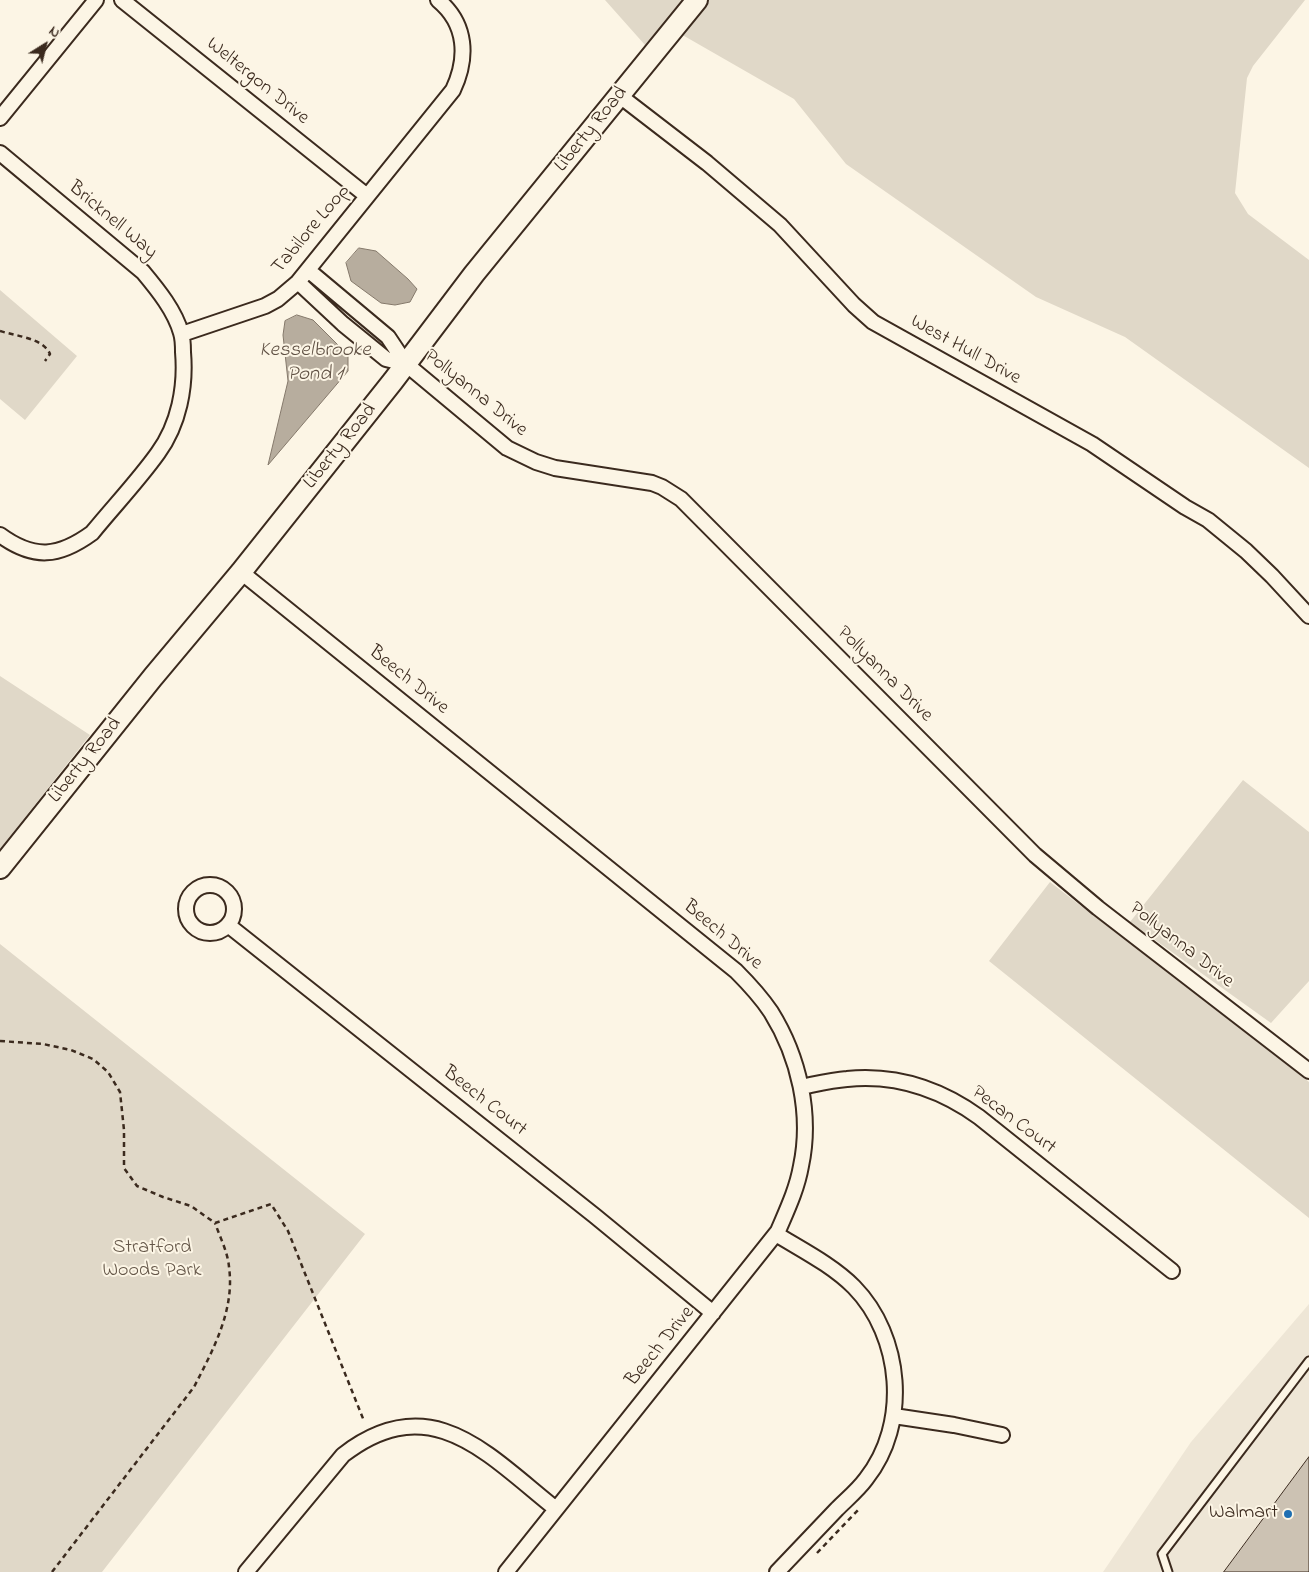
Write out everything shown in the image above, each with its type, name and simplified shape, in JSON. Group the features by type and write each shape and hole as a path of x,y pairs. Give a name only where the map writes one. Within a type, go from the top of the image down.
{"street":[{"path":"0,118 96,0"},
{"name":"Weltergon Drive","path":"122,0 367,196"},
{"name":"Tabilore Loop","path":"182,334 265,306 278,299 298,282 453,90 460,76 464,59 463,43 451,14 438,0"},
{"name":"Liberty Road","path":"0,868 153,677 241,572 406,364 474,274 697,0"},
{"name":"West Hull Drive","path":"620,96 707,163 780,225 854,305 873,322 1092,444 1185,507 1208,520 1246,551 1309,616"},
{"name":"Bricknell Way","path":"0,153 143,272 160,292 182,334"},
{"path":"308,270 388,337 406,364"},
{"path":"298,282 343,324 386,359 406,364"},
{"path":"0,535 22,548 38,552 54,552 74,544 92,533 159,453 171,432 178,412 183,386 182,334"},
{"name":"Pollyanna Drive","path":"406,364 507,448 517,454 555,468 652,483 681,499 1035,855 1098,908 1309,1071"},
{"name":"Beech Drive","path":"241,572 736,972 756,992 771,1012 784,1036 801,1087 805,1111 801,1166 795,1190 776,1234 506,1572"},
{"name":"Beech Court","path":"228,925 595,1216 713,1313"},
{"name":"Pecan Court","path":"801,1087 846,1079 870,1078 896,1080 945,1095 979,1117 1172,1271"},
{"path":"776,1234 835,1270 867,1303 880,1325 889,1347 894,1372 894,1416 883,1451 867,1478 777,1572"},
{"path":"894,1416 954,1425 1002,1436"},
{"path":"246,1572 343,1455 374,1435 394,1429 436,1428 455,1434 474,1444 556,1509"}],"lane":[{"path":"1168,1572 1162,1554 1309,1361"}],"path":[{"path":"0,331 37,341 47,347 50,354 45,361"},
{"path":"0,1042 43,1044 71,1050 93,1059 108,1072 120,1092 124,1130 124,1168 138,1186 154,1194 191,1206 215,1223 230,1266 227,1308 221,1330 194,1387 52,1572"},
{"path":"215,1223 271,1204 288,1231 364,1421"}],"shaded area":[{"path":"1309,1304 1309,1572 1103,1572 1191,1442"}],"green space":[{"path":"605,0 683,0 645,45"},
{"path":"707,0 1305,0 1253,66 1247,78 1235,193 1248,214 1309,260 1309,468 1125,337 1036,297 846,164 794,99 679,33"},
{"path":"0,290 77,356 25,420 0,399"},
{"path":"0,676 90,735 0,849"},
{"path":"1243,780 1309,832 1309,981 1271,1023 1130,922"},
{"path":"1050,882 1309,1082 1309,1218 989,961"},
{"name":"Stratford Woods Park","path":"0,944 365,1234 102,1572 0,1572"}],"water":[{"path":"359,248 376,251 408,279 417,289 410,302 395,305 381,303 351,281 346,263"},
{"name":"Kesselbrooke Pond 1","path":"297,315 313,320 348,355 348,371 268,465 288,381 283,335 285,321"}],"building":[{"name":"Walmart","path":"1309,1457 1309,1572 1224,1572"}],"place":[{"name":"Walmart","path":"1288,1514"}]}
